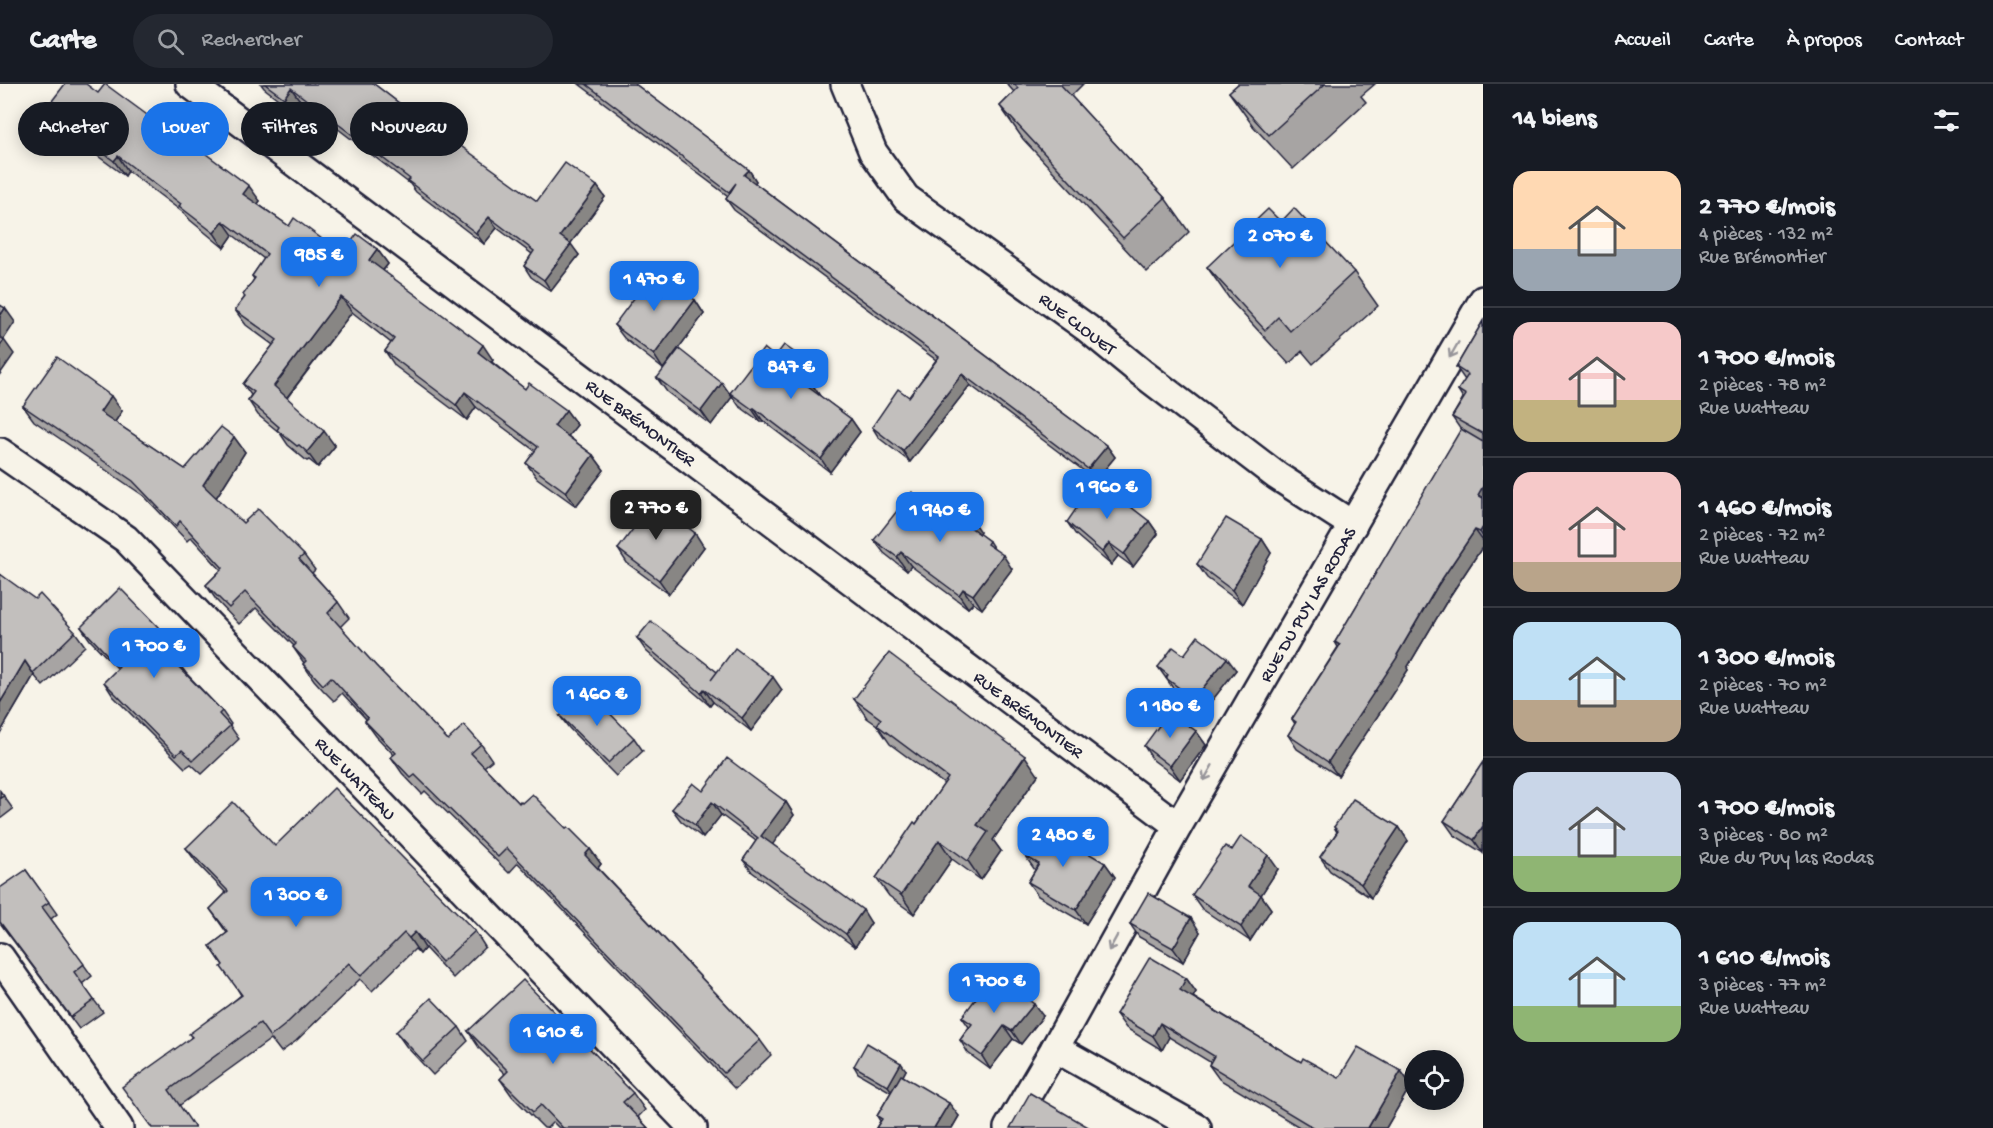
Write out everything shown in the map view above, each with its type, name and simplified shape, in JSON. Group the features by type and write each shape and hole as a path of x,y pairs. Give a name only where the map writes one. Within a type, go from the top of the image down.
{"street":[{"name":"RUE BRÉMONTIER","path":"190,84 1178,826"},
{"name":"RUE CLOUET","path":"845,84 873,152 906,198 1087,328 1277,476 1353,525"},
{"name":"RUE DU PUY LAS RODAS","path":"1008,1128 1178,826 1483,300"},
{"name":"RUE WATTEAU","path":"0,452 126,539 693,1128"},
{"path":"0,957 119,1128"},
{"path":"1055,1048 1197,1128"}],"building":[{"path":"65,84 86,84 98,93 105,84 141,110 141,156 209,156 249,186 243,194 289,226 294,218 342,254 357,234 377,249 369,260 483,345 478,352 525,389 529,383 566,410 554,426 593,455 566,492 526,463 538,447 465,392 456,405 420,378 385,351 394,339 341,297 274,386 324,431 307,452 299,445 297,446 277,430 279,427 248,400 254,392 243,384 277,340 235,310 245,297 243,295 255,278 252,276 267,254 223,221 214,233 179,206 181,204 118,156 129,156 129,102 52,101"},
{"path":"265,84 374,84 398,102 350,102 350,133 338,124 338,102 309,102 291,88 284,98"},
{"path":"586,84 635,84 749,170 744,175 1107,446 1088,469 962,374 903,451 872,427 898,389 909,397 939,357 726,199 736,183 729,192"},
{"path":"1014,84 1060,84 1165,198 1123,238 1000,106 1018,88"},
{"path":"1238,84 1325,84 1269,135 1229,92"},
{"path":"468,151 537,201 565,163 597,186 560,236 571,244 544,280 524,266 534,251 489,217 476,233 408,181 410,179 380,156 468,156"},
{"path":"107,156 118,156 114,161"},
{"path":"1294,208 1354,272 1290,331 1278,317 1265,330 1207,267 1268,209 1281,222"},
{"path":"655,270 695,300 654,355 614,325"},
{"path":"0,305 5,308 0,316"},
{"path":"1483,321 1483,434 1452,417 1466,395 1458,390 1468,375 1456,367"},
{"path":"784,345 809,363 800,375 811,384 808,387 851,419 821,459 754,408 752,409 730,393 764,348 775,357"},
{"path":"679,349 722,383 701,411 657,378"},
{"path":"57,357 111,396 100,412 185,469 221,427 234,437 203,485 243,523 258,509 304,555 299,559 338,602 328,613 376,666 448,740 464,725 481,744 471,753 519,803 532,794 566,828 568,827 590,849 585,855 760,1040 724,1073 507,848 498,857 415,775 411,778 391,757 396,753 365,721 368,718 331,677 323,685 303,664 306,661 293,647 296,644 245,592 229,608 206,585 223,568 180,521 176,526 133,481 23,406"},
{"path":"1461,429 1483,442 1483,486 1478,495 1483,498 1483,527 1480,532 1475,530 1438,585 1398,656 1328,762 1288,735 1296,722 1292,719 1340,645 1335,642"},
{"path":"1096,480 1149,521 1124,554 1109,543 1102,552 1067,522"},
{"path":"912,492 934,508 942,497 971,519 966,524 989,541 987,544 1003,555 973,595 963,589 959,595 901,552 897,557 874,540"},
{"path":"654,501 695,533 659,580 618,549"},
{"path":"1226,518 1262,539 1232,590 1197,564"},
{"path":"0,574 35,599 40,594 75,632 33,673 25,661 0,703"},
{"path":"120,588 160,629 153,634 176,660 174,662 222,711 219,714 230,726 193,760 182,750 176,755 104,682 119,667 81,627"},
{"path":"651,621 717,672 735,648 773,677 742,718 704,689 701,693 637,638"},
{"path":"1198,636 1227,658 1194,699 1166,678 1168,675 1158,667 1173,647 1184,655"},
{"path":"889,653 1025,756 977,825 988,832 968,861 939,840 901,895 876,878 914,822 916,824 948,778 877,725 881,719 854,699"},
{"path":"588,691 634,738 608,763 560,716"},
{"path":"1169,712 1196,731 1170,766 1144,746"},
{"path":"727,758 786,802 761,836 863,910 846,934 743,860 758,838 712,802 695,825 672,809 693,783 703,791"},
{"path":"1483,762 1483,826 1474,840 1444,821"},
{"path":"334,788 475,931 442,962 415,932 409,938 404,933 361,976 349,963 270,1037 260,1023 169,1090 195,1128 152,1128 122,1087 192,1037 189,1034 242,995 221,967 223,965 210,946 228,932 210,909 228,891 186,848 233,802 275,846"},
{"path":"1353,799 1399,827 1361,884 1320,857 1338,831 1334,827"},
{"path":"1043,826 1105,863 1076,910 1028,882 1039,864 1025,856"},
{"path":"1241,836 1268,855 1248,886 1261,895 1241,927 1192,895 1225,846 1232,850"},
{"path":"26,870 49,902 42,907 84,964 74,972 94,1000 71,1017 0,922 0,888"},
{"path":"1148,893 1191,918 1173,948 1130,924"},
{"path":"1150,957 1186,978 1180,990 1301,1062 1303,1058 1339,1078 1358,1047 1401,1071 1368,1128 1314,1128 1209,1065 1214,1056 1160,1023 1153,1036 1116,1014"},
{"path":"994,974 1034,1004 1012,1031 1004,1026 982,1056 960,1040 972,1024 962,1017"},
{"path":"523,980 633,1093 623,1102 648,1128 563,1128 541,1105 533,1112 500,1079 508,1071 468,1031"},
{"path":"431,998 459,1027 423,1061 396,1032"},
{"path":"867,1043 901,1063 888,1086 854,1066"},
{"path":"901,1075 949,1103 934,1128 876,1128 882,1119 877,1116"},
{"path":"1030,1093 1090,1128 1010,1128"}]}
